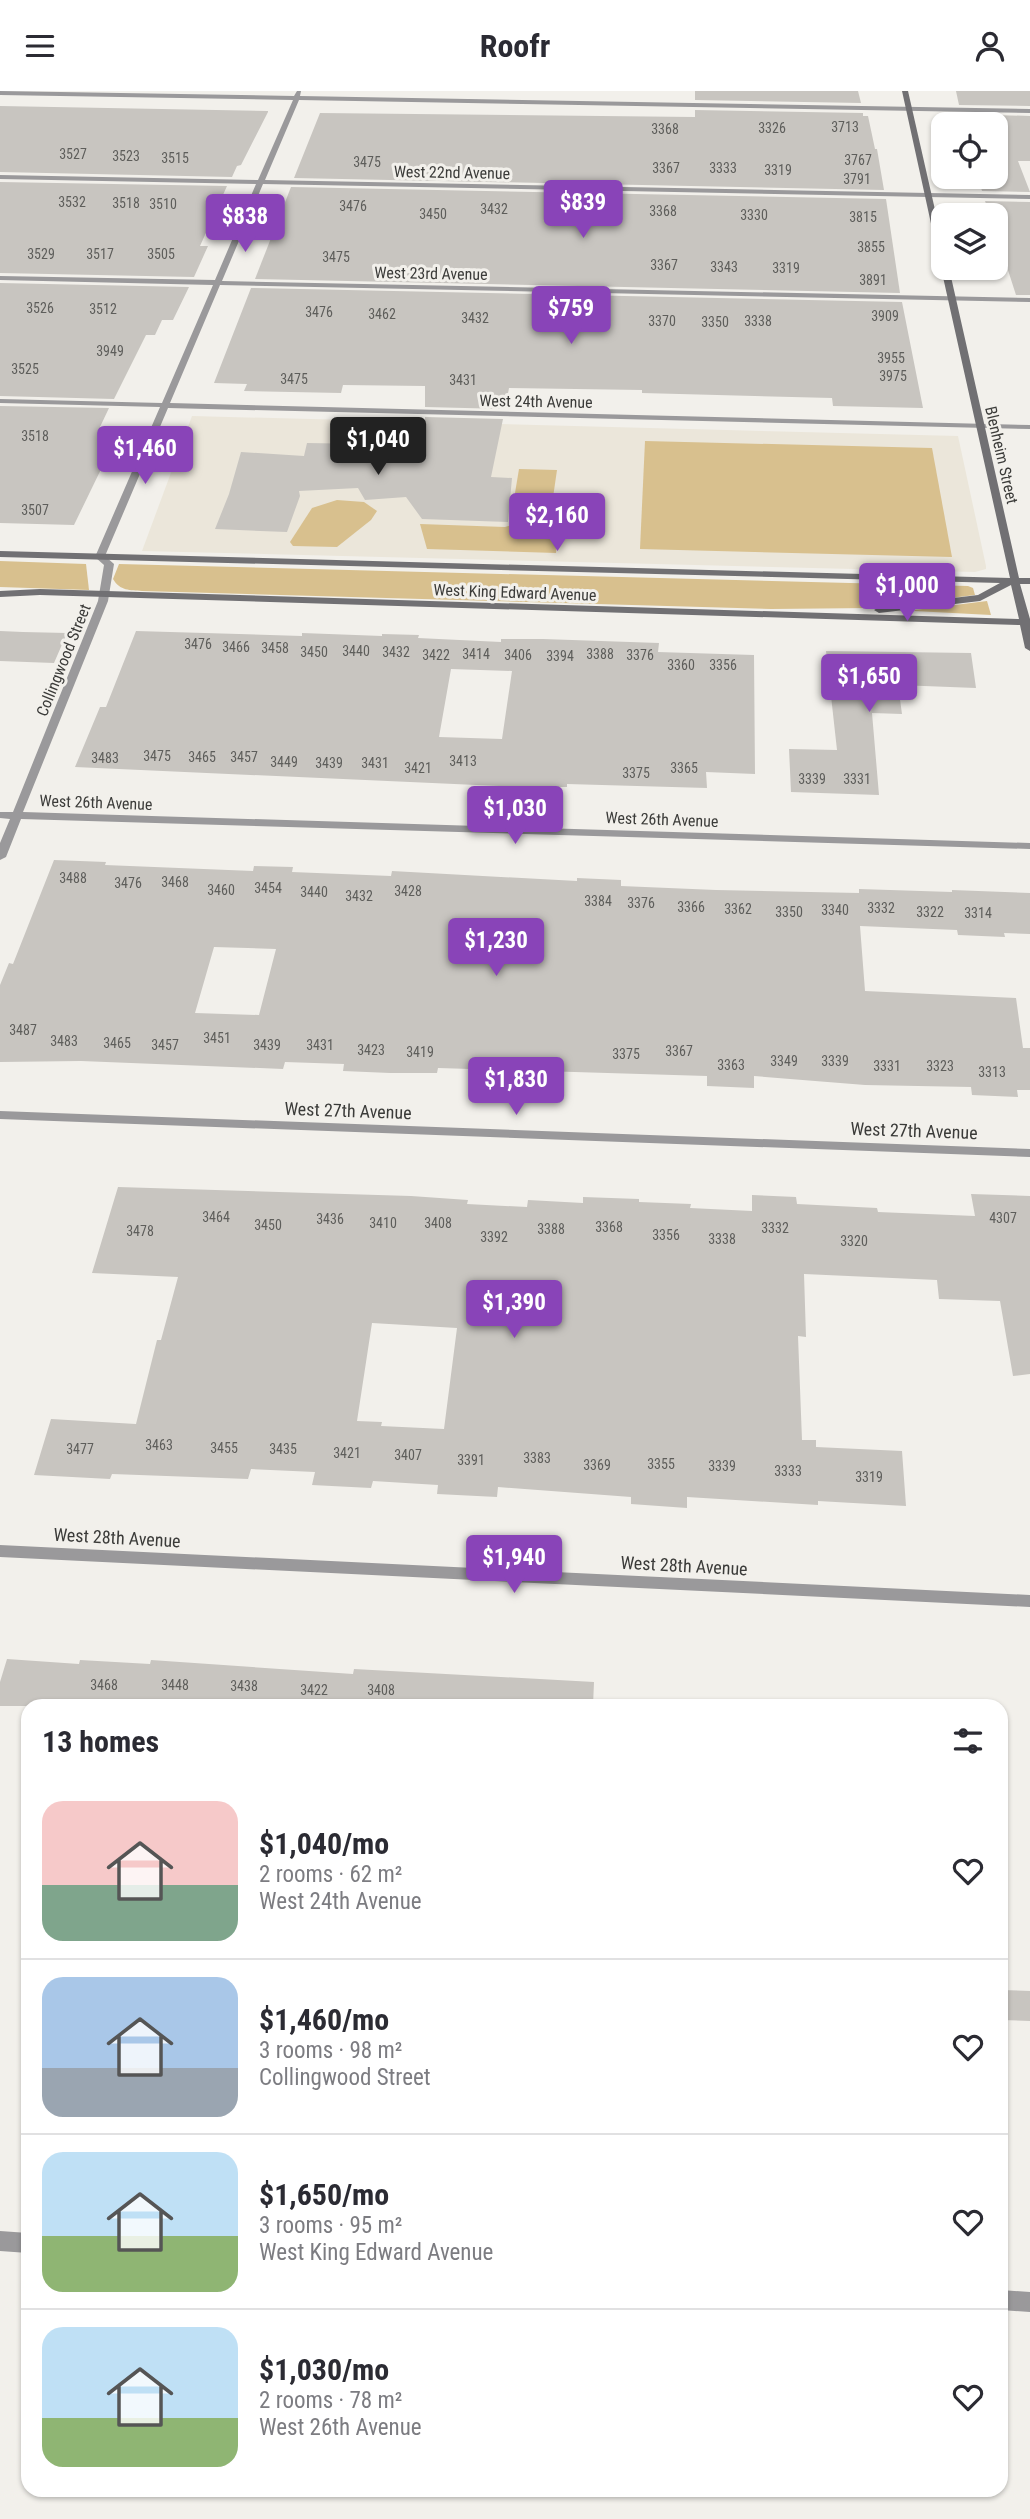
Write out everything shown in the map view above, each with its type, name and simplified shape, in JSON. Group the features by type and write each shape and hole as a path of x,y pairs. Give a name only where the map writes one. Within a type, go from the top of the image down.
{"main road":[{"path":"905,91 931,208"},
{"name":"Blenheim Street","path":"948,280 1014,580 1028,621 1030,648"},
{"name":"West King Edward Avenue","path":"0,554 1030,580"},
{"path":"787,615 887,610 973,600 1014,580"},
{"name":"West King Edward Avenue","path":"0,594 106,594 1028,621"}],"street":[{"path":"0,93 298,95 1030,111"},
{"path":"100,557 298,95"},
{"name":"West 22nd Avenue","path":"0,177 1030,197"},
{"name":"West 23rd Avenue","path":"0,278 1030,300"},
{"name":"West 24th Avenue","path":"0,401 1030,427"},
{"name":"Collingwood Street","path":"0,857 106,594 109,564 100,557"},
{"name":"West 26th Avenue","path":"0,815 1030,846"},
{"name":"West 27th Avenue","path":"0,1115 1030,1153"},
{"name":"West 28th Avenue","path":"0,1551 1030,1601"},
{"path":"0,2241 21,2242"},
{"path":"1008,2300 1030,2302"}],"shaded area":[{"path":"192,416 958,436 986,569 975,572 142,551"},
{"path":"645,441 932,448 952,557 640,549"},
{"path":"519,469 557,470 550,518 511,517"},
{"path":"337,500 364,502 377,511 371,520 337,547 293,546 290,542 312,508"},
{"path":"523,522 549,523 558,531 556,553 427,549 420,524 505,527"},
{"path":"0,561 86,564 89,590 0,587"},
{"path":"119,564 968,586 973,588 975,595 870,608 771,609 142,591 126,589 116,583 113,579"},
{"path":"987,601 991,615 914,611 915,610"}],"building":[{"path":"695,91 858,91 861,103 695,100"},
{"path":"956,91 1030,91 1030,106 959,105"},
{"path":"0,106 268,112 232,177 0,172"},
{"path":"695,110 863,113 863,116 868,116 877,149 884,190 294,178 320,113 695,117"},
{"path":"1008,115 1030,116 1030,161 1018,161 1030,192 982,191 1008,189"},
{"path":"0,182 227,186 200,246 208,246 194,277 0,273"},
{"path":"291,187 886,199 900,293 255,279"},
{"path":"985,201 1030,202 1030,295 1016,295 1008,270 1008,203"},
{"path":"0,283 189,287 173,320 162,320 155,335 146,335 114,399 0,396"},
{"path":"251,288 902,302 923,408 833,406 832,398 642,393 642,390 509,388 505,409 425,407 425,386 343,385 341,393 244,391 247,384 214,383"},
{"path":"0,406 109,408 100,427 121,428 74,525 0,523"},
{"path":"425,417 503,419 491,477 512,478 508,522 422,519 406,497 365,500 358,488 299,491 300,496 287,532 215,529 241,452 304,456 307,443 425,445"},
{"path":"0,631 67,633 54,663 0,661"},
{"path":"136,631 302,636 302,633 382,634 501,642 501,639 543,639 659,643 658,652 754,655 755,774 706,772 707,788 567,784 567,787 520,787 75,767 100,707 106,707","holes":["451,669 512,671 502,739 439,737"]},
{"path":"826,651 971,653 976,688 898,685 902,714 872,713 879,795 791,792 789,749 837,750"},
{"path":"54,860 106,862 105,865 253,871 254,866 293,867 292,872 391,876 392,871 577,881 577,878 621,880 621,886 716,890 859,893 859,889 1030,893 1030,934 1004,933 1005,937 958,935 957,930 860,926 865,991 1016,998 1023,1048 1030,1048 1030,1090 1017,1090 1018,1097 972,1095 971,1087 865,1085 754,1076 754,1088 707,1086 707,1076 438,1068 437,1073 390,1073 343,1071 344,1064 285,1062 283,1069 81,1061 0,1062 0,985 9,963 13,964","holes":["214,947 276,949 259,1015 195,1013"]},
{"path":"118,1187 411,1196 468,1200 467,1204 527,1207 528,1200 583,1203 583,1197 639,1199 639,1202 691,1204 690,1208 752,1211 752,1195 796,1197 797,1204 877,1208 878,1212 975,1216 971,1194 1030,1196 1030,1374 1013,1376 1000,1301 939,1299 937,1280 804,1274 806,1337 798,1336 802,1440 816,1440 816,1447 902,1451 906,1506 818,1501 818,1505 687,1497 687,1508 631,1504 631,1497 498,1487 497,1497 437,1494 438,1485 373,1481 371,1488 312,1485 315,1472 251,1469 248,1479 112,1474 110,1479 34,1475 51,1419 136,1424 157,1340 161,1340 178,1277 92,1273","holes":["372,1323 457,1328 444,1429 381,1426 382,1422 357,1421"]},
{"path":"7,1659 79,1664 80,1660 150,1664 151,1660 353,1674 354,1669 594,1682 593,1699 21,1699 21,1706 0,1706 0,1682"},
{"path":"1008,1990 1030,1991 1030,2021 1008,2020"}]}
